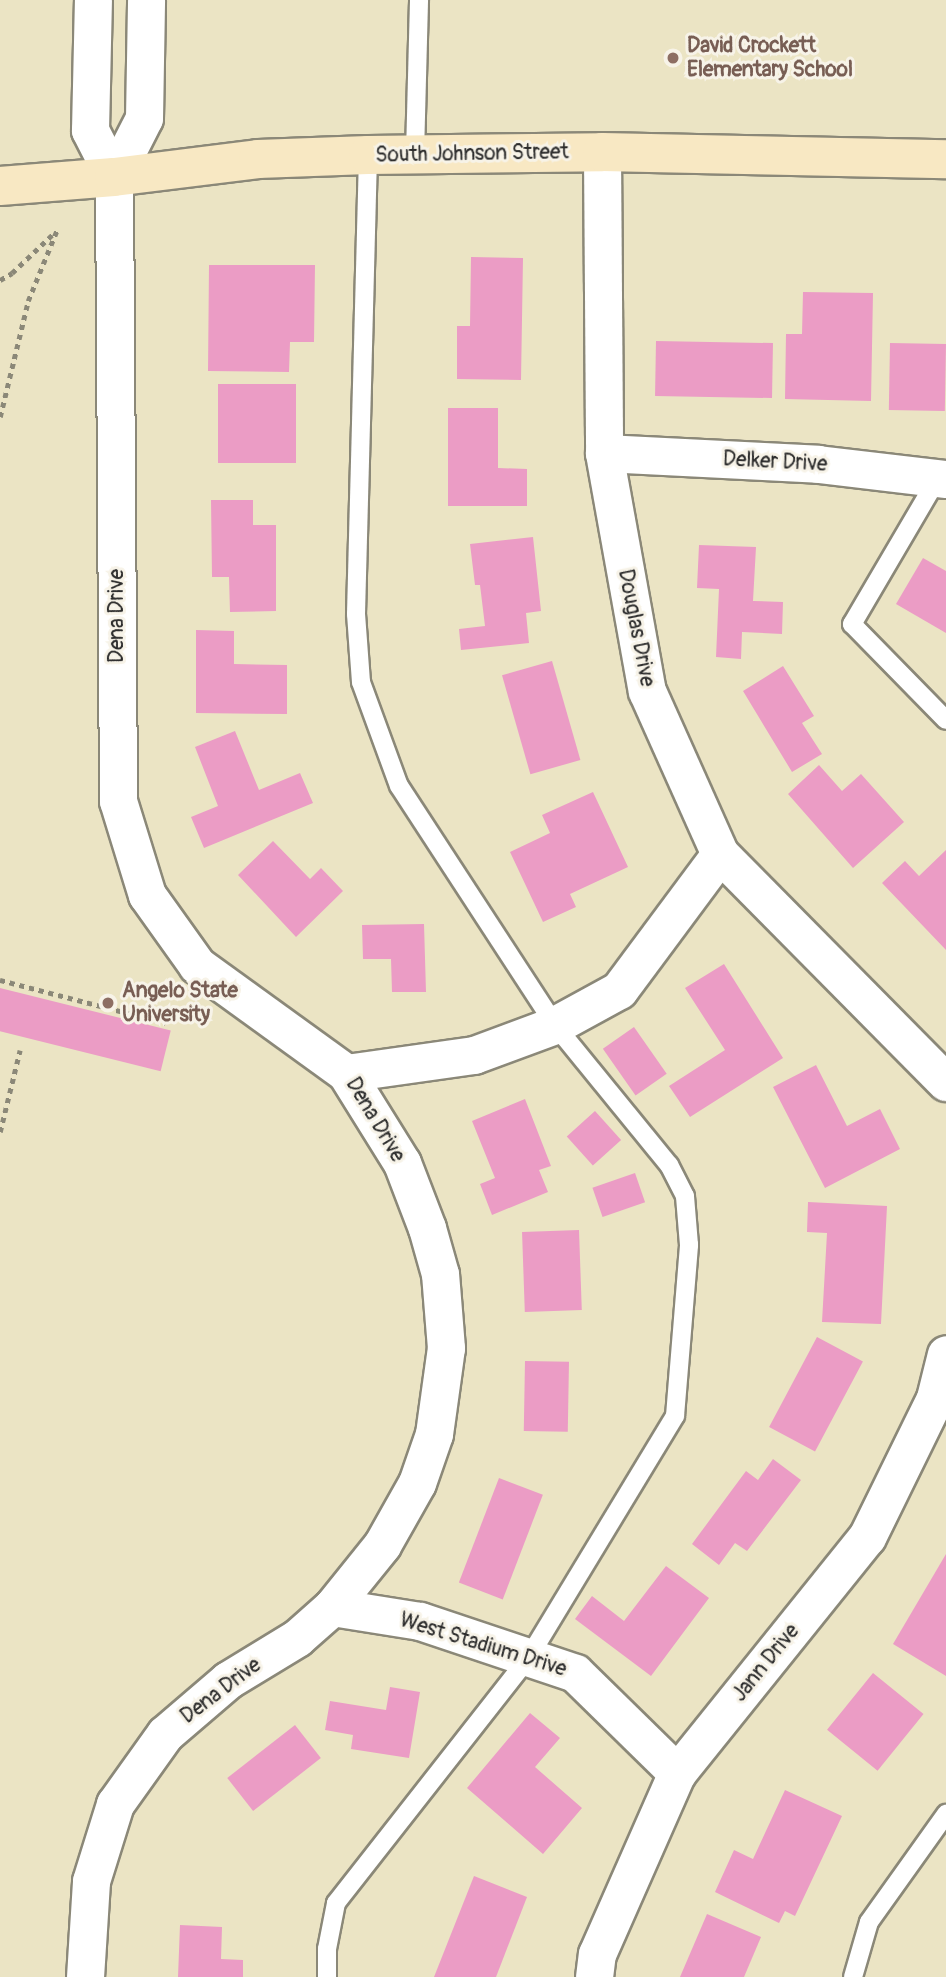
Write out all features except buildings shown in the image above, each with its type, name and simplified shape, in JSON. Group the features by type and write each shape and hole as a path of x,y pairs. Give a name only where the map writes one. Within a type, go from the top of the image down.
{"main road":[{"name":"South Johnson Street","path":"0,186 114,177 257,159 368,155 602,152 946,159"}],"street":[{"name":"Dena Drive","path":"85,1977 91,1881 115,1804 164,1734 228,1680 297,1638 332,1607 382,1545 417,1483 434,1434 446,1348 440,1274 427,1228 402,1163 346,1073 197,965 147,895 118,801 114,177 90,130 93,0"},
{"name":"Dena Drive","path":"114,177 144,118 146,0"},
{"name":"Douglas Drive","path":"602,152 604,453 646,691 720,854 946,1082"},
{"name":"Delker Drive","path":"604,453 818,464 942,477"},
{"path":"346,1073 474,1055 555,1025 620,990 720,854"},
{"name":"Jann Drive","path":"594,1977 597,1954 677,1773 867,1537 935,1398 946,1354"},
{"name":"West Stadium Drive","path":"332,1607 420,1621 575,1673 677,1773"}],"lane":[{"path":"415,155 419,0"},
{"path":"327,1977 327,1949 336,1903 529,1657 675,1416 690,1245 685,1196 670,1165 555,1025 399,786 362,682 356,614 368,155"},
{"path":"942,477 852,624 946,720"},
{"path":"853,1977 869,1922 946,1814"}],"path":[{"path":"0,280 12,273 57,230 28,301 0,417"},
{"path":"0,979 166,1023"},
{"path":"0,1132 20,1050"}],"place":[{"name":"David Crockett Elementary School","path":"673,58"},
{"name":"Angelo State University","path":"108,1003"}]}
